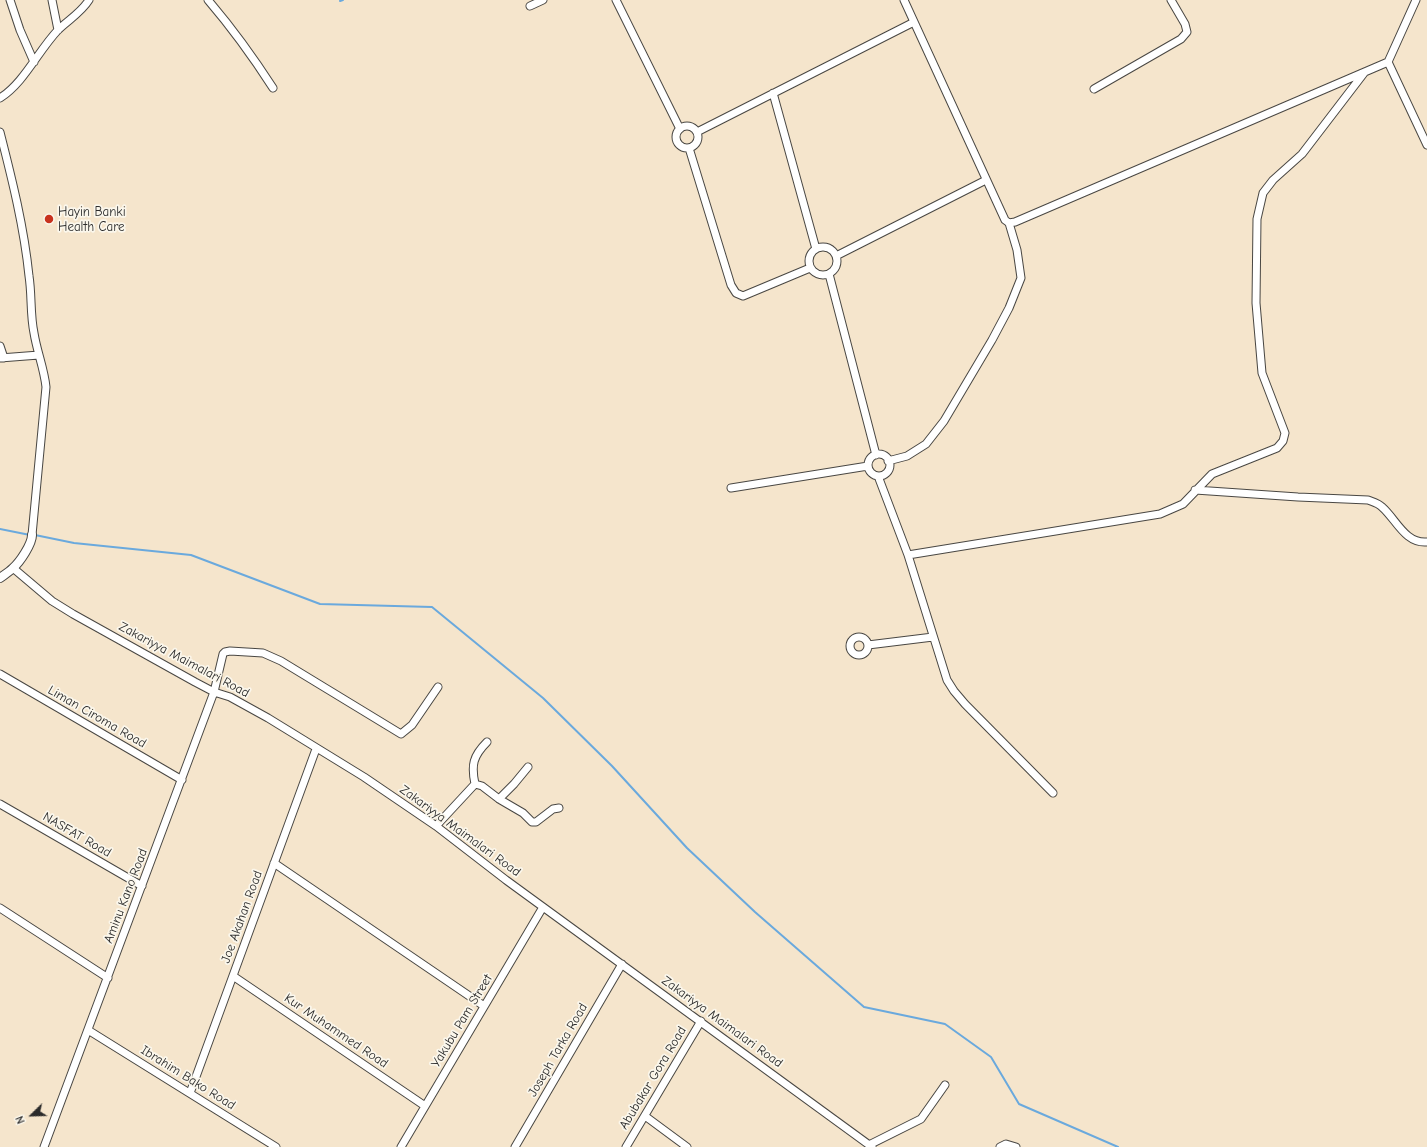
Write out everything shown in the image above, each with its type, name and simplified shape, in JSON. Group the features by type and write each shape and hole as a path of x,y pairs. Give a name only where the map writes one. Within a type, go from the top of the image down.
{"street":[{"path":"10,0 20,30 34,62"},
{"path":"52,0 58,30"},
{"path":"0,98 13,87 58,30 73,18 89,0"},
{"path":"208,0 229,24 273,88"},
{"path":"530,6 543,0"},
{"path":"616,0 680,129"},
{"path":"888,461 907,456 926,444 944,421 992,340 1009,308 1021,278 1017,250 1009,223 1005,220 986,180 904,0"},
{"path":"1094,89 1181,39 1187,32 1185,24 1171,0"},
{"path":"1009,223 1016,222 1388,62 1416,0"},
{"path":"697,132 914,22"},
{"path":"1388,62 1424,129 1427,145"},
{"path":"908,555 1160,514 1183,504 1212,474 1276,448 1283,441 1284,430 1262,373 1256,303 1257,219 1263,193 1273,180 1302,154 1364,73"},
{"path":"773,93 816,249"},
{"path":"686,126 692,127 697,132 698,139 695,145 689,148 682,146 677,142 676,135 680,129 686,126"},
{"path":"0,132 22,229 29,275 33,333 46,387 32,538 13,568 0,578"},
{"path":"689,148 731,285 736,293 743,296 810,268"},
{"path":"836,256 986,180"},
{"path":"821,247 832,251 836,256 836,266 829,274 822,275 815,273 810,268 808,263 812,252 821,247"},
{"path":"829,274 876,455"},
{"path":"0,346 2,358 39,354"},
{"path":"876,455 885,457 888,461 890,465 886,473 878,476 870,471 868,466 871,457 876,455"},
{"path":"731,488 868,466"},
{"path":"878,476 908,555 947,680 954,691 1053,793"},
{"path":"1195,490 1368,500 1376,502 1382,507 1408,537 1422,543 1427,542"},
{"name":"Zakariyya Maimalari Road","path":"13,568 62,608 214,692 230,697 364,777 436,826 543,907 871,1146"},
{"path":"868,645 933,637"},
{"name":"Aminu Kano Road","path":"44,1147 214,692 223,654 225,652 263,653 272,656 401,734 412,725 438,687"},
{"name":"Liman Ciroma Road","path":"0,674 182,780"},
{"path":"436,826 475,784 473,764 476,755 487,742"},
{"name":"Joe Akahan Road","path":"190,1093 316,749"},
{"path":"499,799 528,767"},
{"path":"475,784 482,786 499,799 522,813 532,822 536,822 553,809 559,808"},
{"name":"NASFAT Road","path":"0,804 142,886"},
{"path":"274,863 484,1006"},
{"name":"Yakubu Pam Street","path":"401,1147 543,907"},
{"path":"0,908 108,978"},
{"name":"Joseph Tarka Road","path":"515,1147 622,964"},
{"name":"Kur Muhammed Road","path":"233,976 425,1106"},
{"name":"Abubakar Gora Road","path":"626,1147 701,1021"},
{"name":"Ibrahim Bako Road","path":"88,1030 276,1147"},
{"path":"871,1146 921,1119 945,1085"},
{"path":"645,1116 687,1147"},
{"path":"1000,1147 1006,1144 1016,1147"}],"waterway":[{"path":"0,529 30,535"},
{"path":"35,535 74,543 191,555 320,604 432,607 543,698 612,766 687,848 755,912 864,1007 945,1024 991,1057 1019,1104 1118,1147"}],"place":[{"name":"Hayin Banki Health Care","path":"49,219"}]}
